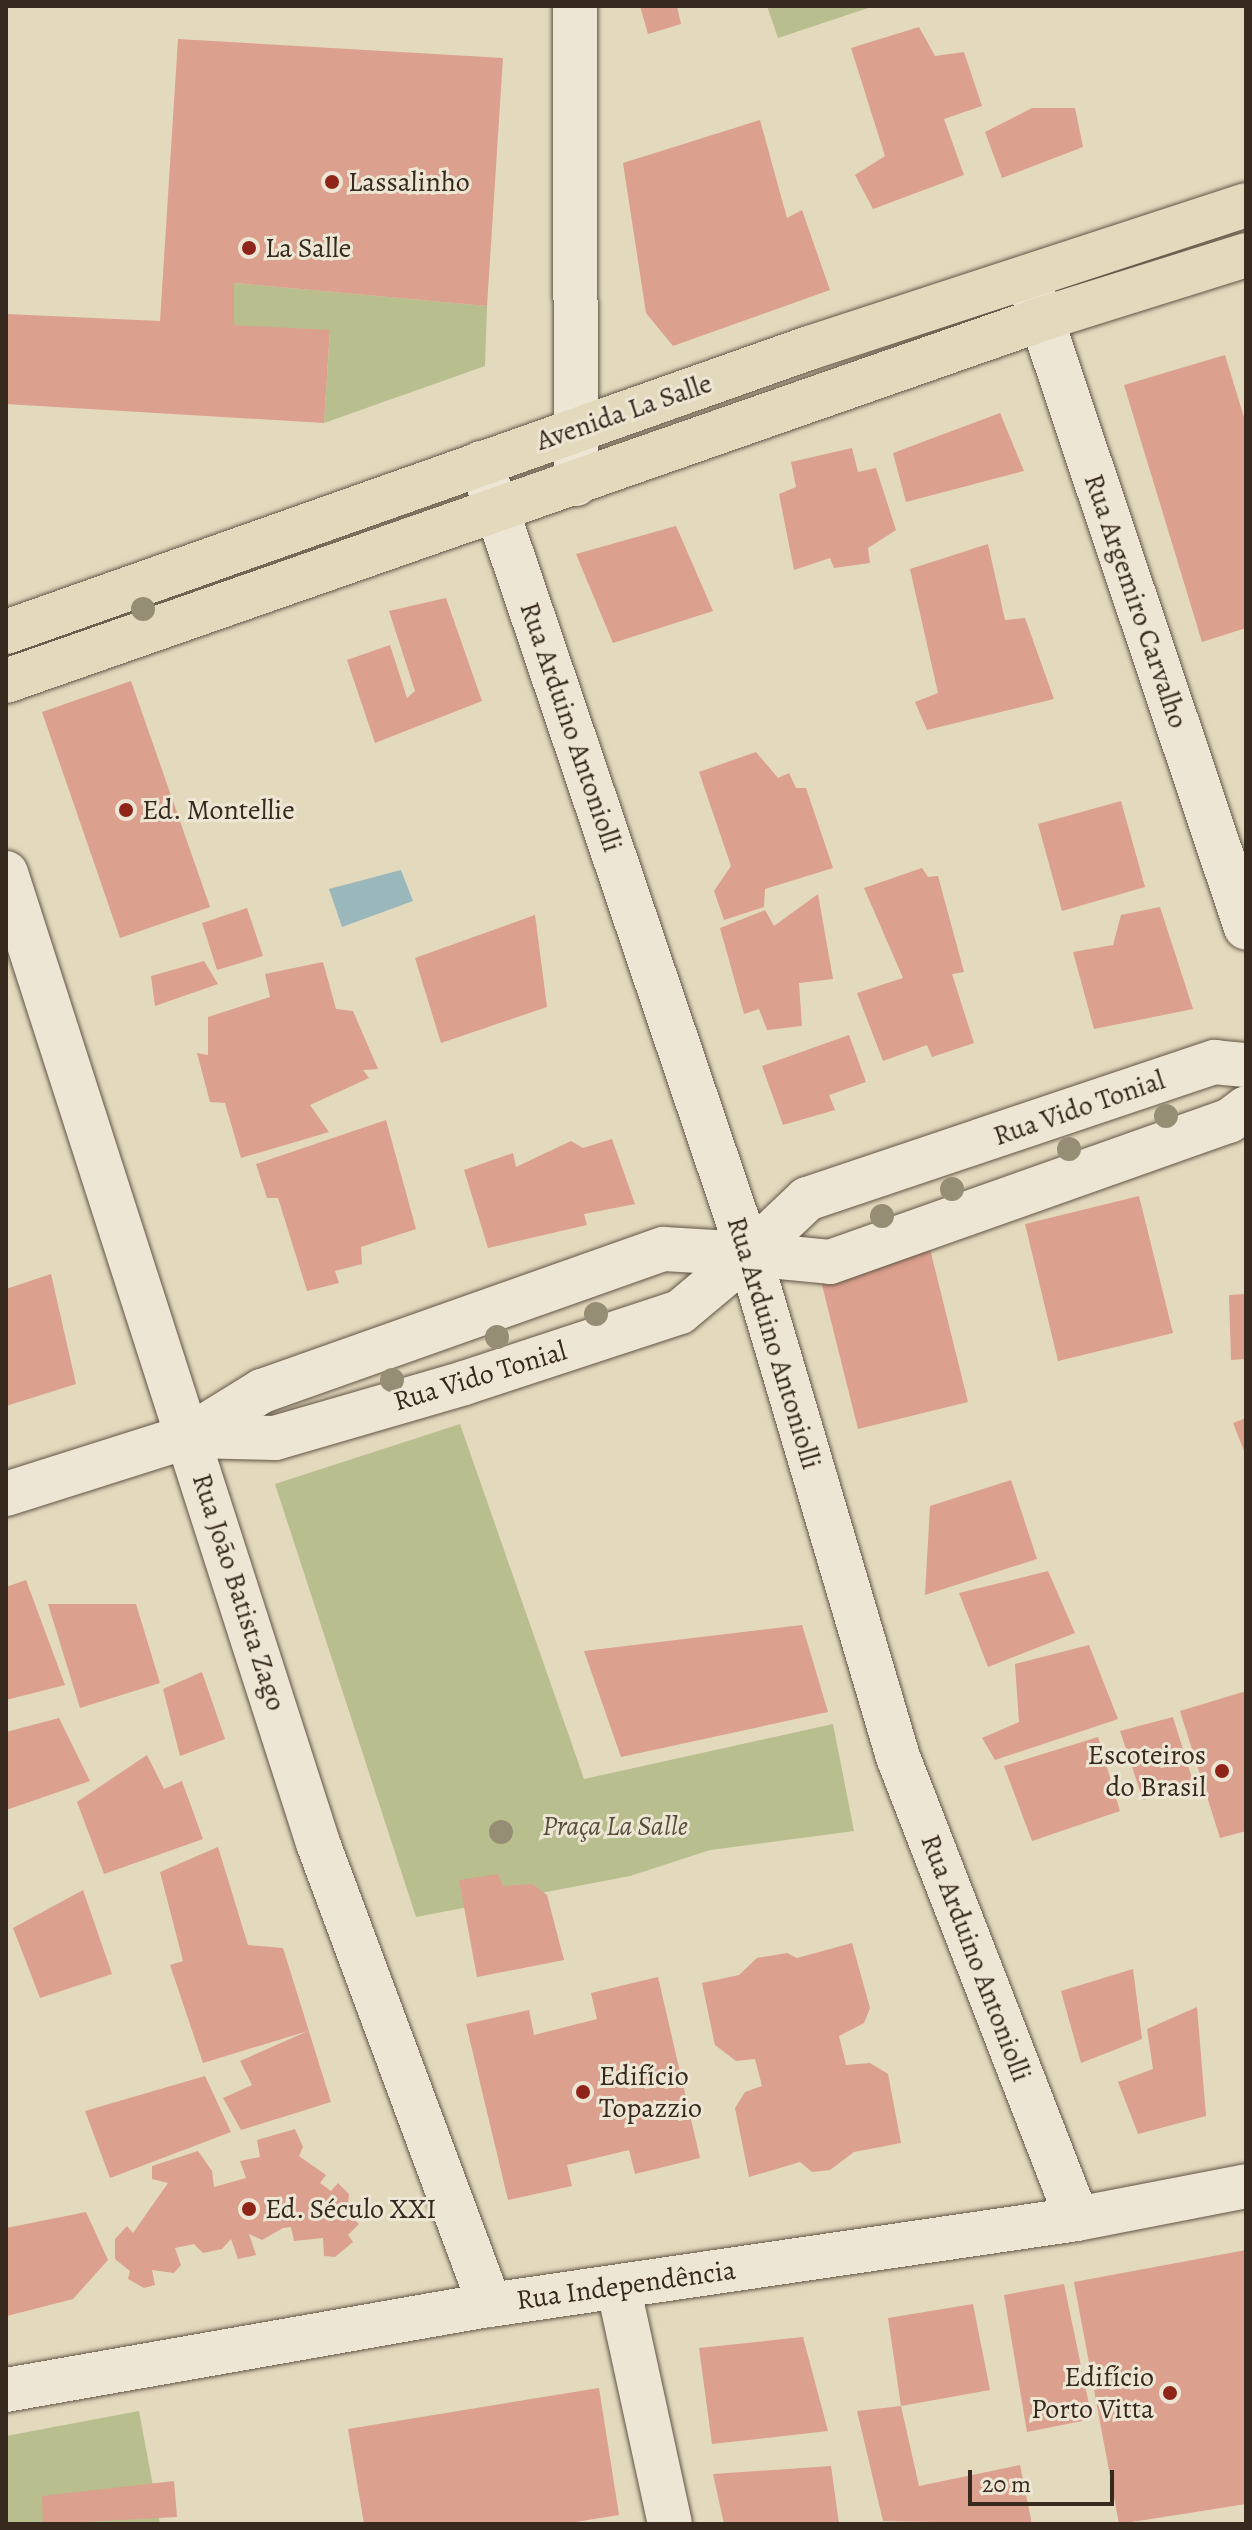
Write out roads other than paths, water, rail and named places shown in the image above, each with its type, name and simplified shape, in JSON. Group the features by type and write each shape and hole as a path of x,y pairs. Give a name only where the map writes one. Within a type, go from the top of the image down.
{"main road":[{"name":"Avenida La Salle","path":"6,632 809,348 1026,274 1246,205"},
{"name":"Avenida La Salle","path":"6,681 1042,319 1246,255"},
{"path":"809,348 828,394"},
{"path":"174,572 193,618"}],"street":[{"path":"575,6 573,430 576,484"},
{"name":"Rua Argemiro Carvalho","path":"1026,274 1246,928"},
{"name":"Rua Arduino Antoniolli","path":"481,463 749,1254 898,1757 1077,2219"},
{"name":"Rua João Batista Zago","path":"6,873 318,1843 490,2305"},
{"name":"Rua Vido Tonial","path":"189,1436 275,1438 464,1383 680,1312 749,1254 807,1199 1215,1062 1246,1065"},
{"name":"Rua Vido Tonial","path":"6,1494 189,1436 262,1391 664,1249 830,1262 1229,1121 1246,1108"},
{"path":"994,1137 1014,1196"},
{"path":"445,1325 464,1383"},
{"name":"Rua Independência","path":"6,2390 490,2305 619,2290 1077,2219 1246,2186"},
{"path":"619,2290 670,2524"}],"water":[{"path":"401,870 413,901 342,927 329,889"}],"place":[{"name":"Lassalinho","path":"332,182"},
{"name":"La Salle","path":"249,248"},
{"name":"Ed. Montellie","path":"126,810"},
{"name":"Escoteiros do Brasil","path":"1222,1771"},
{"name":"Edifício Topazzio","path":"583,2092"},
{"name":"Ed. Século XXI","path":"249,2209"},
{"name":"Edifício Porto Vitta","path":"1170,2393"}],"park label":[{"name":"Praça La Salle","path":"615,1826"}]}
